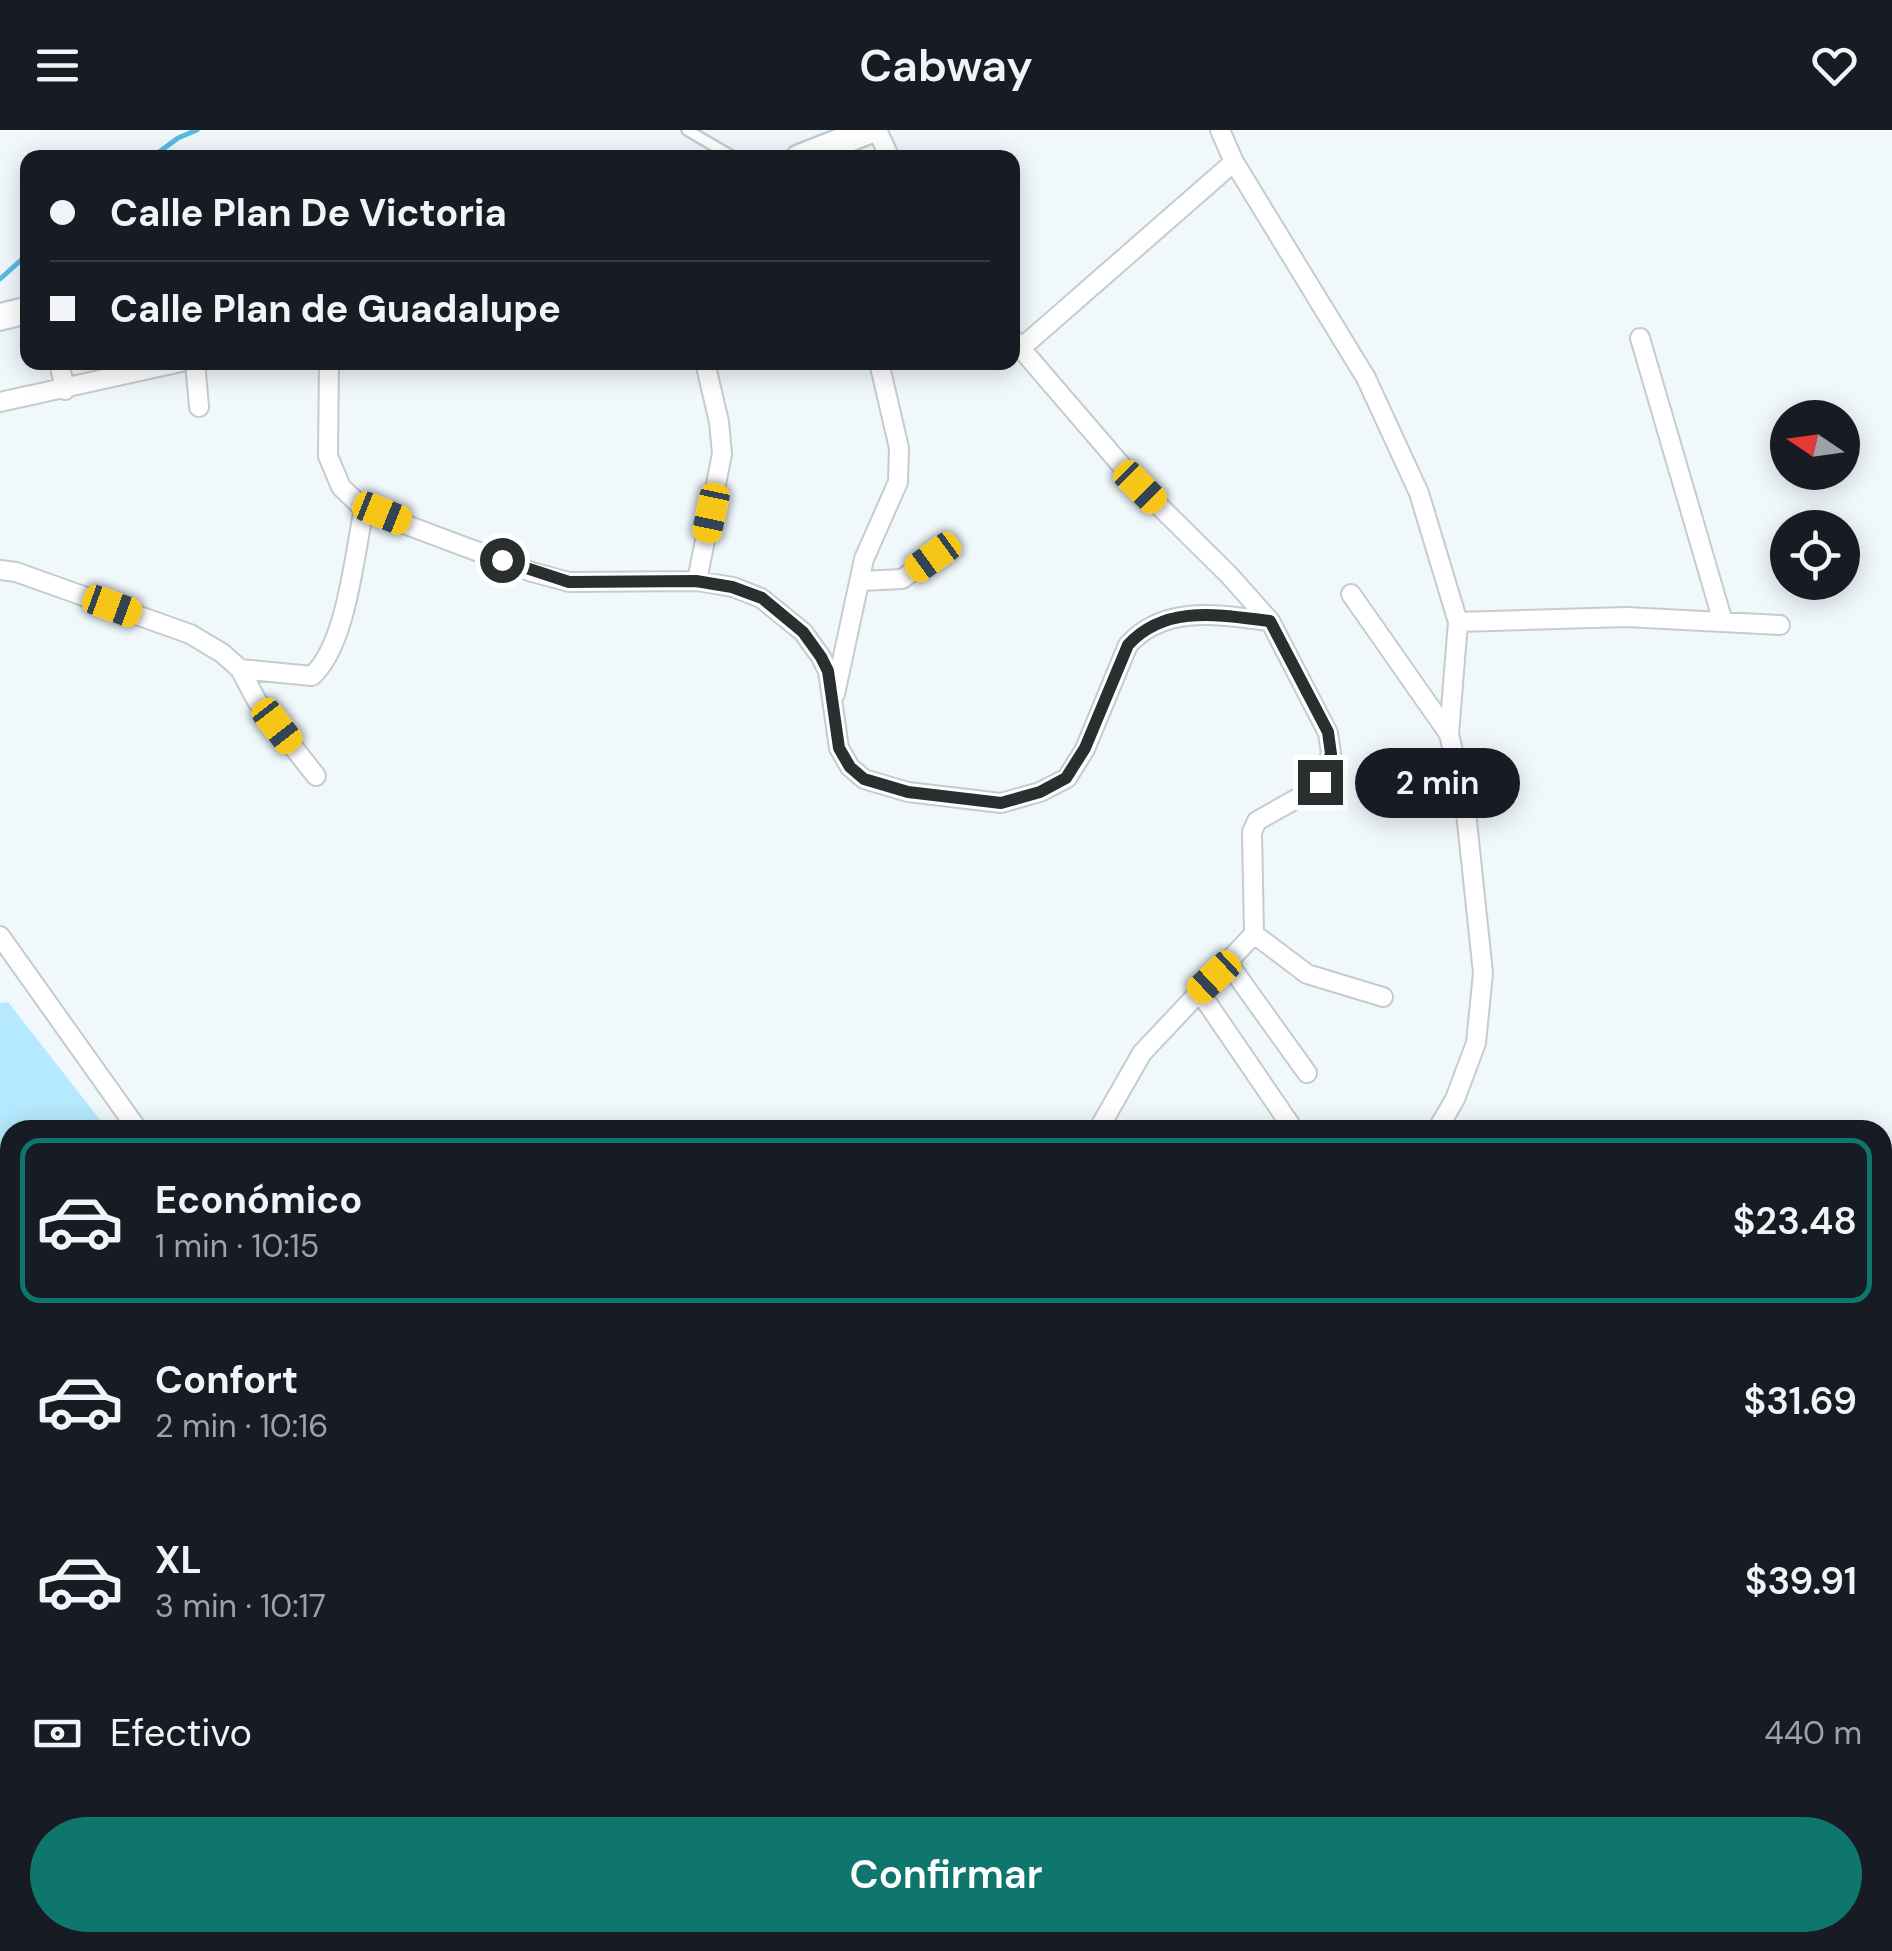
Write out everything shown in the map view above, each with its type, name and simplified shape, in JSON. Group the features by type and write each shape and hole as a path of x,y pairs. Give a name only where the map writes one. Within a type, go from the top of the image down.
{"main road":[{"path":"821,150 873,130"}],"street":[{"path":"1220,130 1234,162 1366,378 1419,494 1458,622 1449,734 1465,803 1483,973 1476,1043 1456,1098 1443,1120"},
{"path":"1020,340 1234,162"},
{"path":"1640,338 1723,622"},
{"path":"1020,348 1140,487 1270,621 1328,732 1331,754 1320,782 1312,790 1258,820 1252,832 1254,934 1142,1052 1104,1120"},
{"path":"61,370 65,390"},
{"path":"0,402 148,370"},
{"path":"196,370 199,407"},
{"path":"329,370 328,456 342,487 364,509 569,582 696,581 732,587 762,598 803,632 828,671 839,748 850,767 864,779 908,792 1001,803 1040,792 1066,778 1085,748 1128,645 1139,633 1154,623 1184,615 1270,621"},
{"path":"696,581 722,454 707,370"},
{"path":"833,702 868,547 898,482 899,448 881,370"},
{"path":"240,669 312,676 326,664 364,509"},
{"path":"862,580 902,579 933,557"},
{"path":"0,570 16,572 190,634 222,653 240,669 257,701 316,776"},
{"path":"1350,594 1449,734"},
{"path":"1458,622 1626,617 1780,625"},
{"path":"1254,934 1306,974 1383,996"},
{"path":"0,936 131,1120"},
{"path":"1228,963 1307,1073"},
{"path":"1199,991 1287,1120"}],"lane":[{"path":"687,130 721,150"}],"shaded area":[{"path":"8,1002 100,1120 0,1120 0,1003"}],"waterway":[{"path":"162,150 197,130"},
{"path":"0,279 20,261"}],"route":[{"path":"502,560 569,582 696,581 732,587 762,598 803,632 821,657 828,671 839,748 850,767 864,779 908,792 1001,803 1040,792 1066,778 1085,748 1128,645 1139,633 1154,623 1184,615 1270,621 1328,732 1331,754 1320,782"}]}
